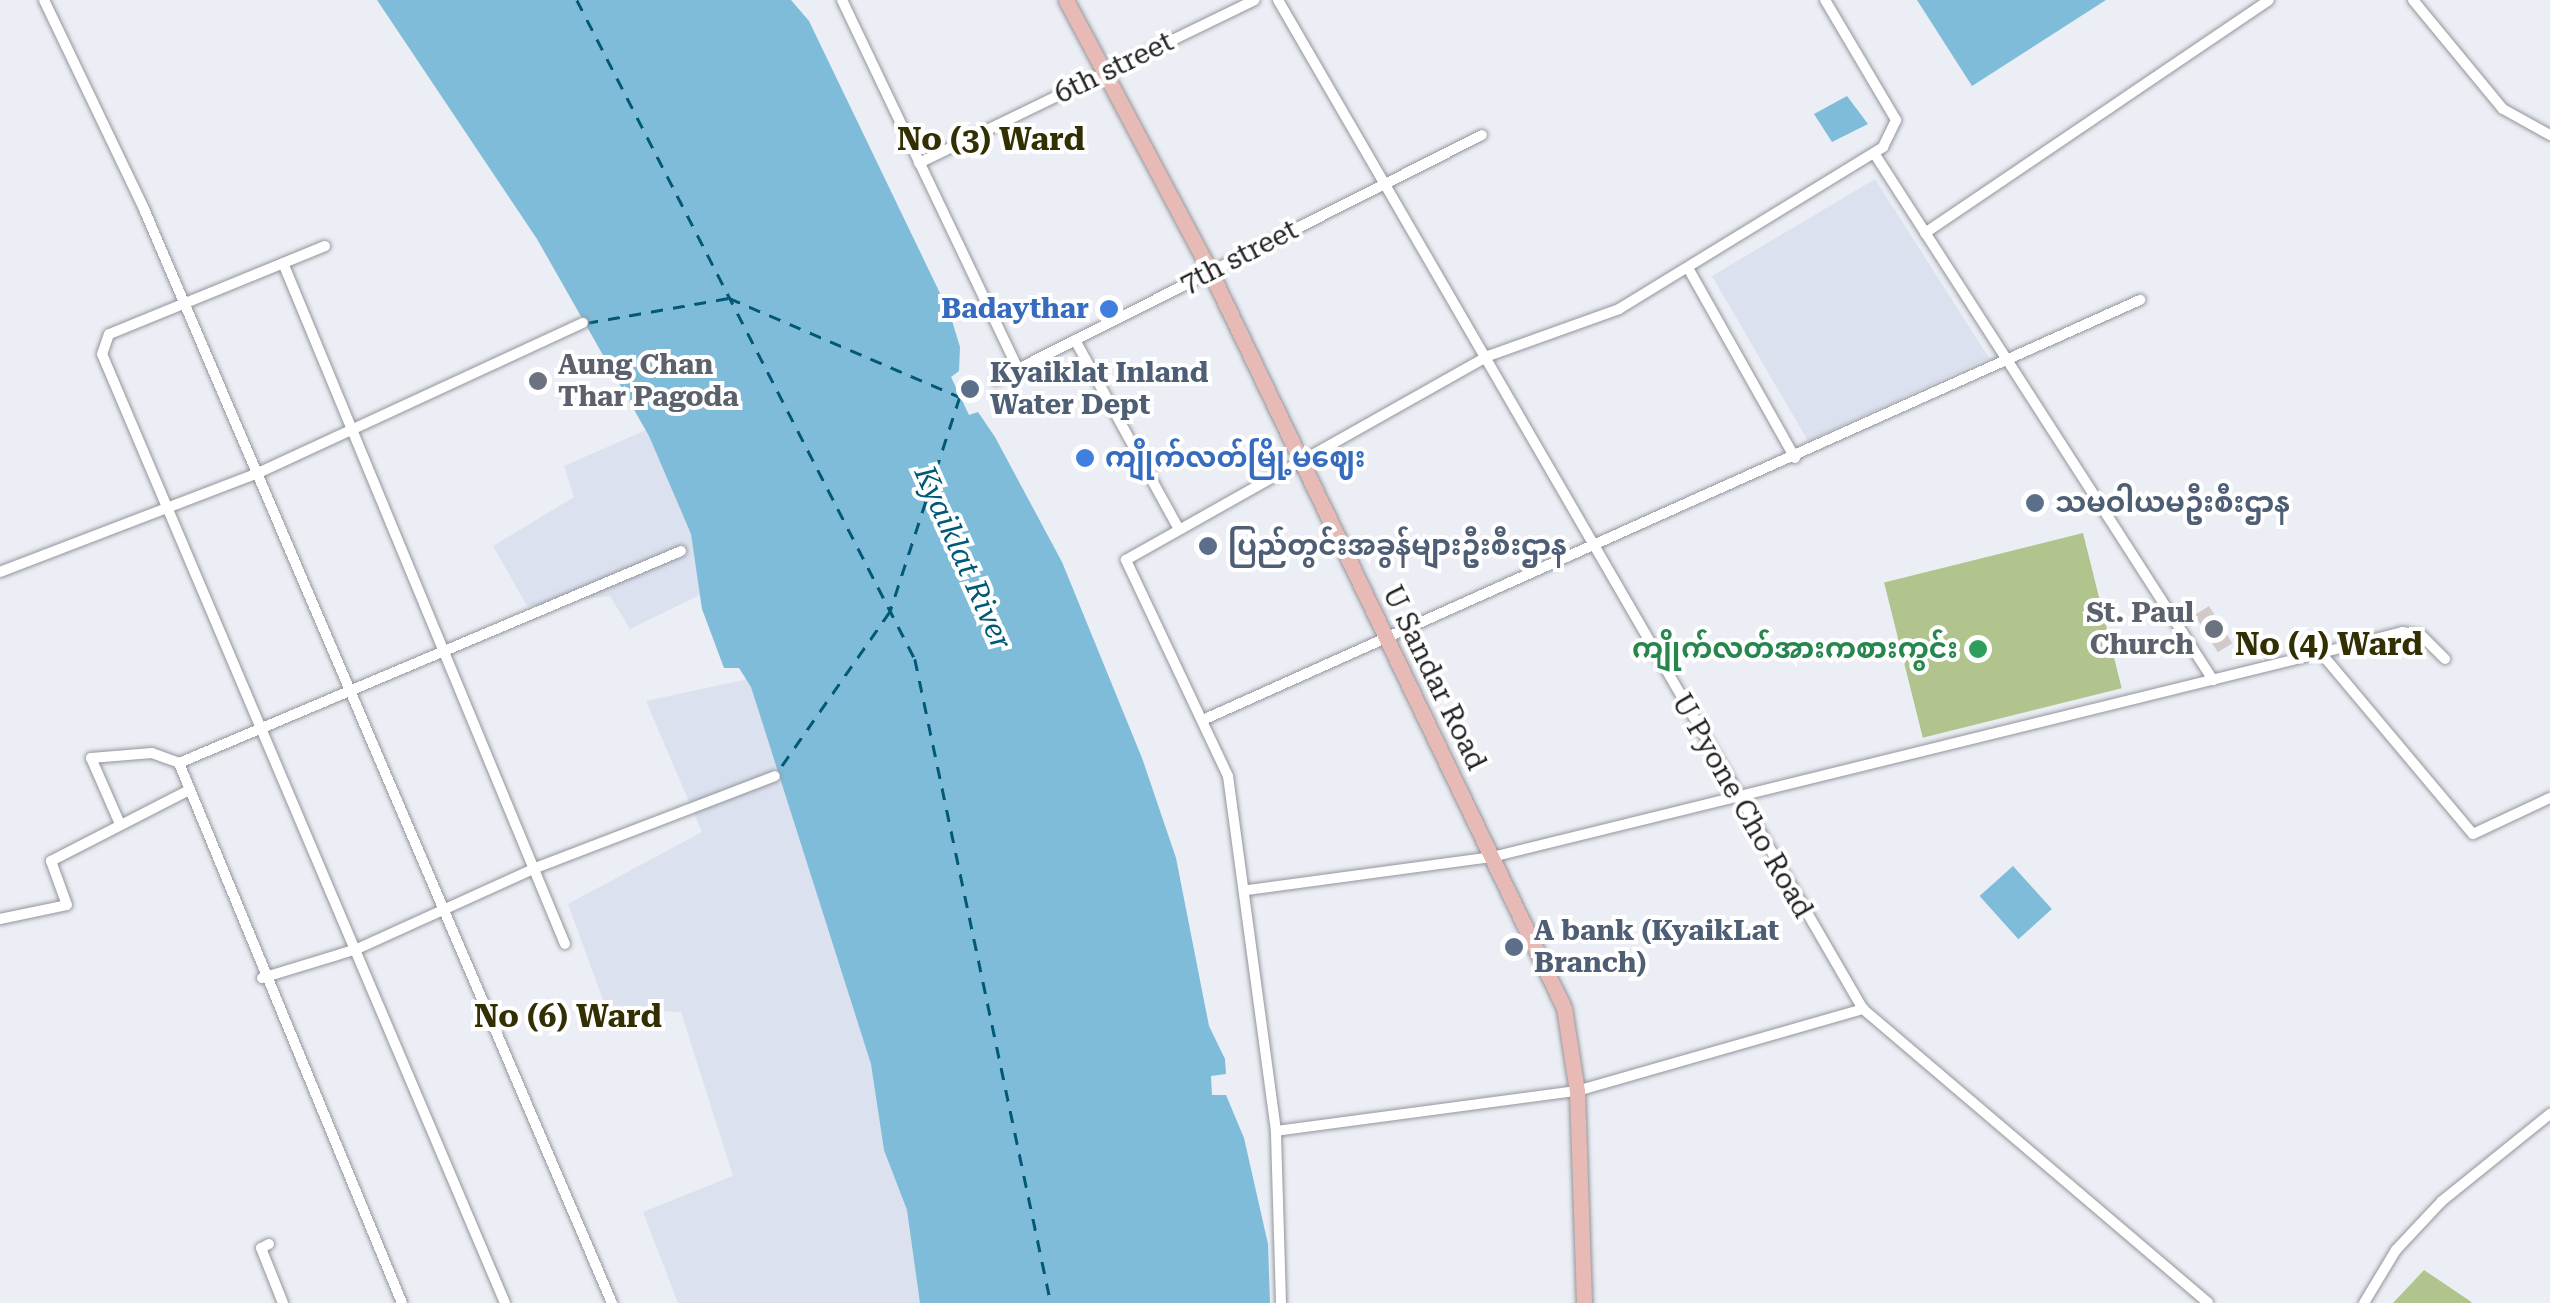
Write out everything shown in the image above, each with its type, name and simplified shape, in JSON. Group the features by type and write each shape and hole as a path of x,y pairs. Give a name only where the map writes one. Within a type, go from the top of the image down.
{"main road":[{"name":"U Sandar Road","path":"1066,0 1108,71 1210,271 1571,1025 1584,1303"}],"street":[{"path":"44,0 184,302 447,909 612,1303"},
{"path":"842,0 1018,369"},
{"name":"6th street","path":"919,163 1255,0"},
{"name":"U Pyone Cho Road","path":"1278,0 1598,548 1734,799 1863,1009 2208,1303"},
{"path":"1281,1303 1276,1130 1248,890 1228,776 1205,719 1126,564 1178,527 1488,356 1620,310 1874,153 1891,139 1896,120 1825,0"},
{"path":"1925,234 2268,0"},
{"path":"2414,0 2503,109 2550,134"},
{"name":"7th street","path":"996,380 1482,134"},
{"path":"1874,153 2213,680"},
{"path":"324,246 184,302 101,342 505,1303"},
{"path":"283,263 440,652 565,944"},
{"path":"1688,268 1796,458"},
{"path":"1205,719 1598,548 2140,300"},
{"path":"0,572 258,473 583,323"},
{"path":"1075,340 1178,527"},
{"path":"120,824 91,758 152,753 179,763 682,551"},
{"path":"1248,890 1492,856 2402,632 2421,635 2445,658"},
{"path":"2321,653 2473,834 2550,798"},
{"path":"179,763 185,792 402,1303"},
{"path":"262,978 357,949 533,868 775,776"},
{"path":"0,919 67,905 51,861 185,792"},
{"path":"1276,1130 1577,1090 1863,1009"},
{"path":"2364,1303 2396,1250 2442,1200 2550,1114"},
{"path":"268,1244 261,1248 283,1303"}],"shaded area":[{"path":"1875,179 1989,358 1808,441 1712,276"},
{"path":"660,424 712,589 630,629 610,596 527,606 493,546 574,497 564,466"},
{"path":"762,676 959,1303 678,1303 643,1212 733,1176 681,1012 606,1008 568,904 702,832 646,701"}],"green space":[{"path":"2083,533 2122,688 1923,738 1884,583"},
{"path":"2424,1270 2470,1301 2472,1303 2393,1303"}],"water":[{"name":"Kyaiklat River","path":"377,0 791,0 809,21 950,314 960,347 959,371 951,377 969,415 978,412 995,437 1062,562 1142,758 1176,858 1209,1026 1225,1059 1226,1074 1211,1076 1212,1095 1226,1095 1244,1138 1268,1244 1270,1303 920,1303 907,1210 884,1150 871,1064 751,687 739,668 724,668 702,609 691,534 649,436 537,239"},
{"path":"1917,0 2106,0 1972,86"},
{"path":"1847,96 1868,124 1832,142 1814,114"},
{"path":"2013,866 2052,909 2018,939 1980,896"}],"building":[{"name":"St. Paul Church","path":"2209,606 2232,643 2218,652 2195,615"}],"ferry route":[{"path":"577,0 915,659 1051,1303"},
{"path":"586,323 729,298 960,397 890,612 776,775"}],"place":[{"name":"Badaythar","path":"1109,309"},
{"name":"Aung Chan Thar Pagoda","path":"538,381"},
{"name":"Kyaiklat Inland Water Dept","path":"970,389"},
{"name":"ကျိုက်လတ်မြို့မဈေး","path":"1085,458"},
{"name":"သမဝါယမဦးစီးဌာန","path":"2035,503"},
{"name":"ပြည်တွင်းအခွန်များဦးစီးဌာန","path":"1208,546"},
{"name":"St. Paul Church","path":"2214,629"},
{"name":"ကျိုက်လတ်အားကစားကွင်း","path":"1978,649"},
{"name":"A bank (KyaikLat Branch)","path":"1514,947"}],"district":[{"name":"No (3) Ward","path":"991,139"},
{"name":"No (4) Ward","path":"2329,644"},
{"name":"No (6) Ward","path":"568,1016"}]}
